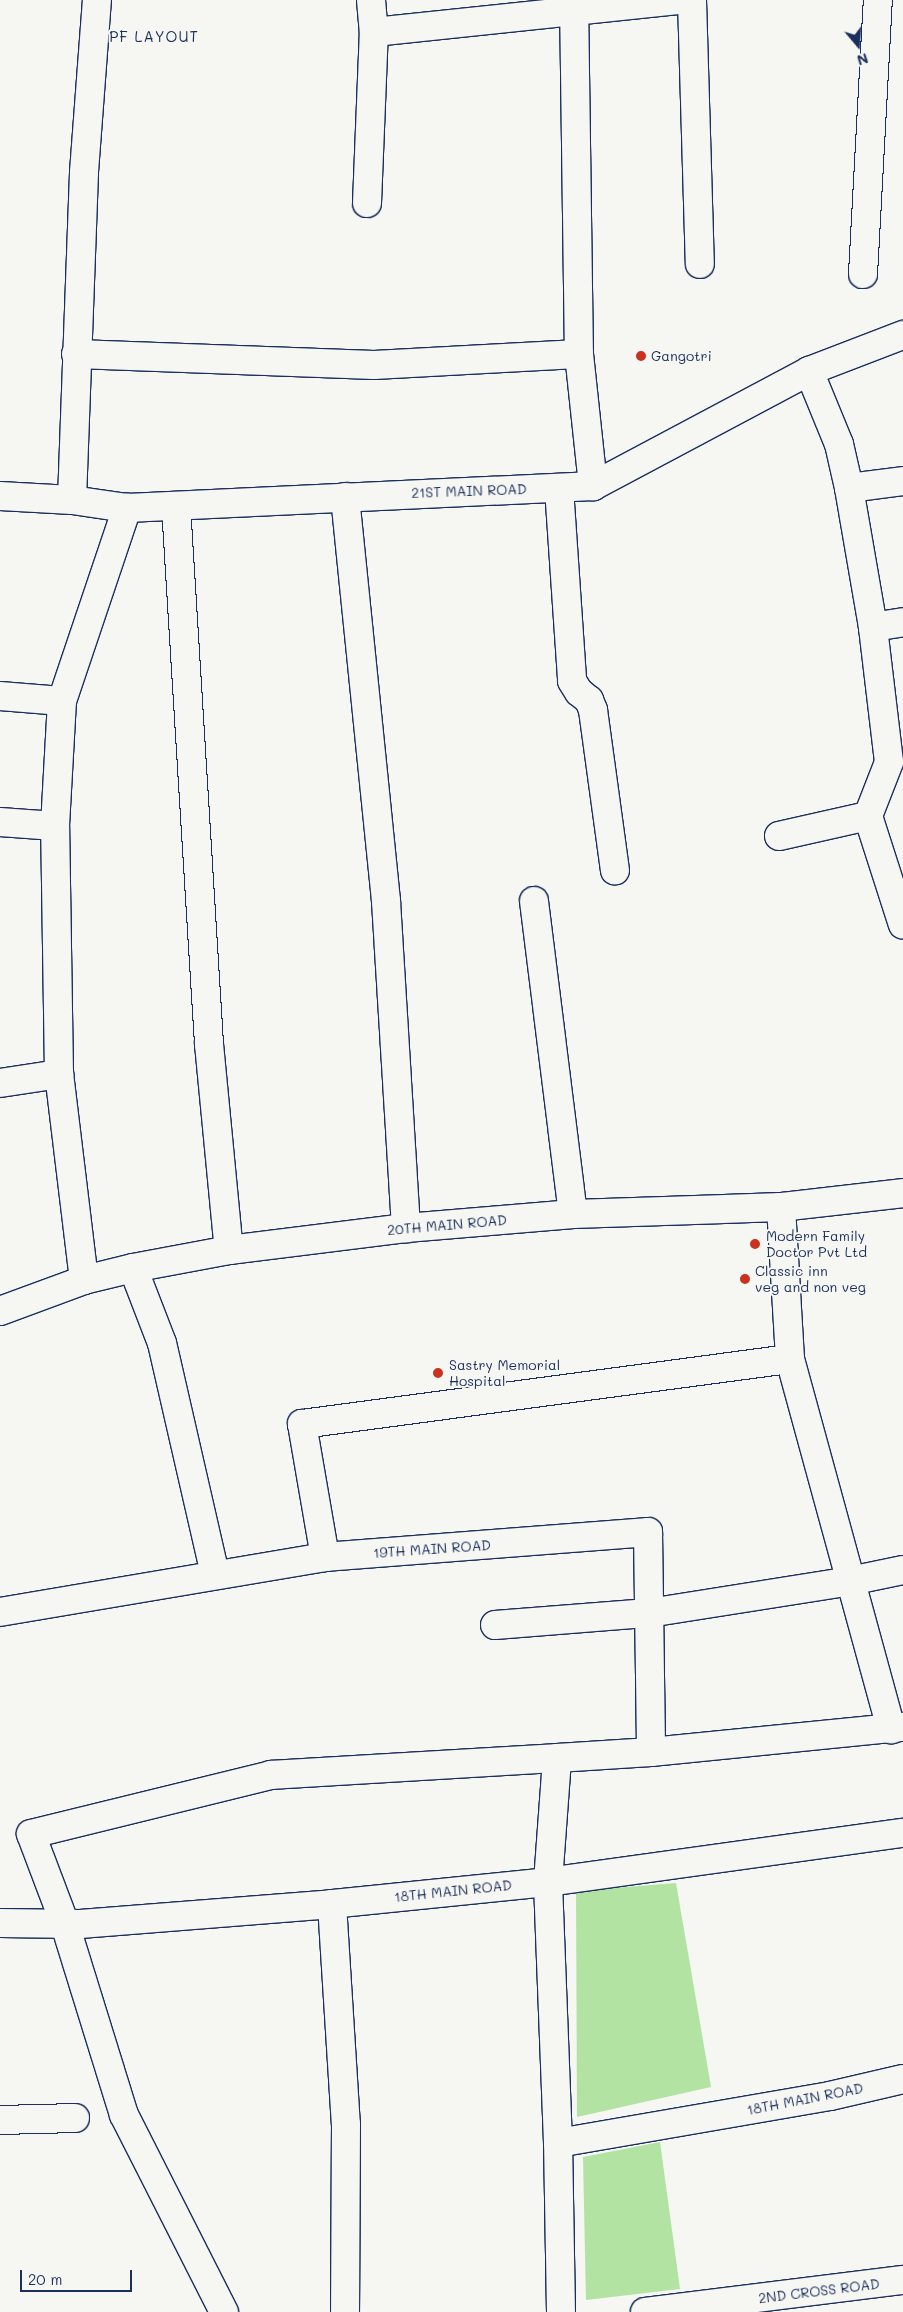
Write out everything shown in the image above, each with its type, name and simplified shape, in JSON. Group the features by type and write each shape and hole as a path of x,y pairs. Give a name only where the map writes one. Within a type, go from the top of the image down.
{"street":[{"path":"72,500 84,172 97,0"},
{"path":"367,203 374,32 372,0"},
{"path":"374,32 574,6 680,0"},
{"path":"692,0 700,264"},
{"path":"863,274 878,0"},
{"path":"574,6 579,354 592,486"},
{"name":"21ST MAIN ROAD","path":"0,496 72,500 127,508 592,486 809,371 903,335"},
{"path":"76,354 374,365 579,354"},
{"path":"809,371 839,444 849,488 896,761 868,816 903,926"},
{"path":"849,488 903,481"},
{"path":"559,488 572,681 578,692 589,700 593,710 615,871"},
{"path":"345,497 386,901 406,1228"},
{"path":"176,506 209,1044 229,1250"},
{"path":"84,1280 59,1074 55,826 62,701 127,508"},
{"path":"873,627 903,622"},
{"path":"0,696 62,701"},
{"path":"778,836 868,816"},
{"path":"0,822 55,826"},
{"path":"534,901 573,1214"},
{"path":"0,1083 59,1074"},
{"name":"20TH MAIN ROAD","path":"0,1311 84,1280 134,1268 229,1250 406,1228 573,1214 781,1207 903,1193"},
{"path":"224,2312 124,2115 65,1924 32,1834 271,1775 651,1752 897,1728 850,1581 790,1359 781,1207"},
{"path":"134,1268 162,1343 216,1575"},
{"path":"325,1557 302,1424 790,1359"},
{"name":"19TH MAIN ROAD","path":"0,1612 325,1557 648,1532 651,1752"},
{"path":"494,1624 649,1613 850,1581 903,1570"},
{"path":"557,1758 548,1882 558,2143 561,2312"},
{"name":"18TH MAIN ROAD","path":"0,1923 65,1924 332,1904 548,1882 903,1833"},
{"path":"332,1904 346,2124 345,2312"},
{"name":"18TH MAIN ROAD","path":"558,2143 830,2096 903,2079"},
{"path":"0,2120 75,2118"},
{"name":"2ND CROSS ROAD","path":"645,2312 903,2280"}],"green space":[{"path":"676,1883 711,2087 577,2117 576,1891"},
{"path":"660,2142 680,2289 586,2300 583,2157"}],"place":[{"name":"Gangotri","path":"641,356"},
{"name":"Modern Family Doctor Pvt Ltd","path":"755,1244"},
{"name":"Classic inn veg and non veg","path":"745,1279"},
{"name":"Sastry Memorial Hospital","path":"438,1373"}],"district":[{"name":"PF LAYOUT","path":"154,37"}]}
